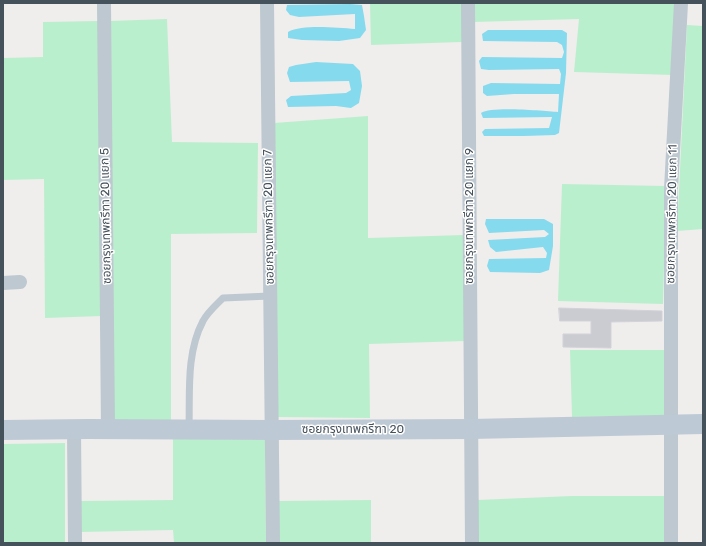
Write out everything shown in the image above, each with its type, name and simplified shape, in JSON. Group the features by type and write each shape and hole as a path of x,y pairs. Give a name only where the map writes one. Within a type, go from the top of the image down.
{"street":[{"name":"ซอยกรุงเทพกรีฑา 20 แยก 5","path":"104,3 108,429"},
{"name":"ซอยกรุงเทพกรีฑา 20 แยก 7","path":"267,3 272,543"},
{"name":"ซอยกรุงเทพกรีฑา 20 แยก 9","path":"468,3 472,543"},
{"name":"ซอยกรุงเทพกรีฑา 20 แยก 11","path":"671,543 671,190 681,3"},
{"path":"3,282 20,282"},
{"name":"ซอยกรุงเทพกรีฑา 20","path":"3,430 471,429 703,424"},
{"path":"74,429 75,543"}],"lane":[{"path":"189,430 190,360 195,337 203,320 223,298 270,296"}],"green space":[{"path":"370,3 462,3 462,42 371,45"},
{"path":"473,3 677,3 673,75 574,72 579,19 473,22"},
{"path":"167,19 172,142 258,143 257,233 171,234 171,421 113,422 110,21"},
{"path":"98,21 102,316 45,318 44,179 3,180 3,58 43,57 43,22"},
{"path":"687,25 703,26 703,229 677,231"},
{"path":"368,116 368,238 463,235 465,341 369,344 370,418 277,417 274,123"},
{"path":"562,184 666,186 663,304 558,301"},
{"path":"570,350 665,350 665,416 572,417"},
{"path":"173,438 265,440 266,543 174,543 173,530 80,532 81,501 173,500"},
{"path":"65,443 65,543 3,543 3,444"},
{"path":"572,496 664,496 664,543 477,543 477,500"},
{"path":"371,500 371,543 278,543 279,501"}],"water":[{"path":"287,5 362,5 366,30 360,38 339,41 288,38 288,32 302,28 320,27 355,29 355,14 299,17 290,15 286,10"},
{"path":"488,30 562,30 567,33 566,73 559,133 555,135 484,136 482,132 485,129 549,128 552,117 483,118 481,113 506,109 558,112 559,94 514,94 487,96 483,93 483,86 491,83 560,84 561,74 559,69 481,69 479,61 482,57 562,58 564,52 562,45 557,42 483,41 482,34"},
{"path":"316,62 353,64 360,71 362,86 359,103 351,108 336,106 288,107 286,100 291,96 346,93 351,90 349,81 290,82 287,73 289,67"},
{"path":"486,219 544,219 553,224 553,246 549,270 540,273 490,272 487,266 489,259 546,258 547,253 543,247 496,252 490,247 488,240 545,237 549,234 544,230 489,233 485,224"}],"building":[{"path":"559,308 662,311 662,321 611,322 611,348 563,347 563,334 591,334 591,321 560,321"}]}
